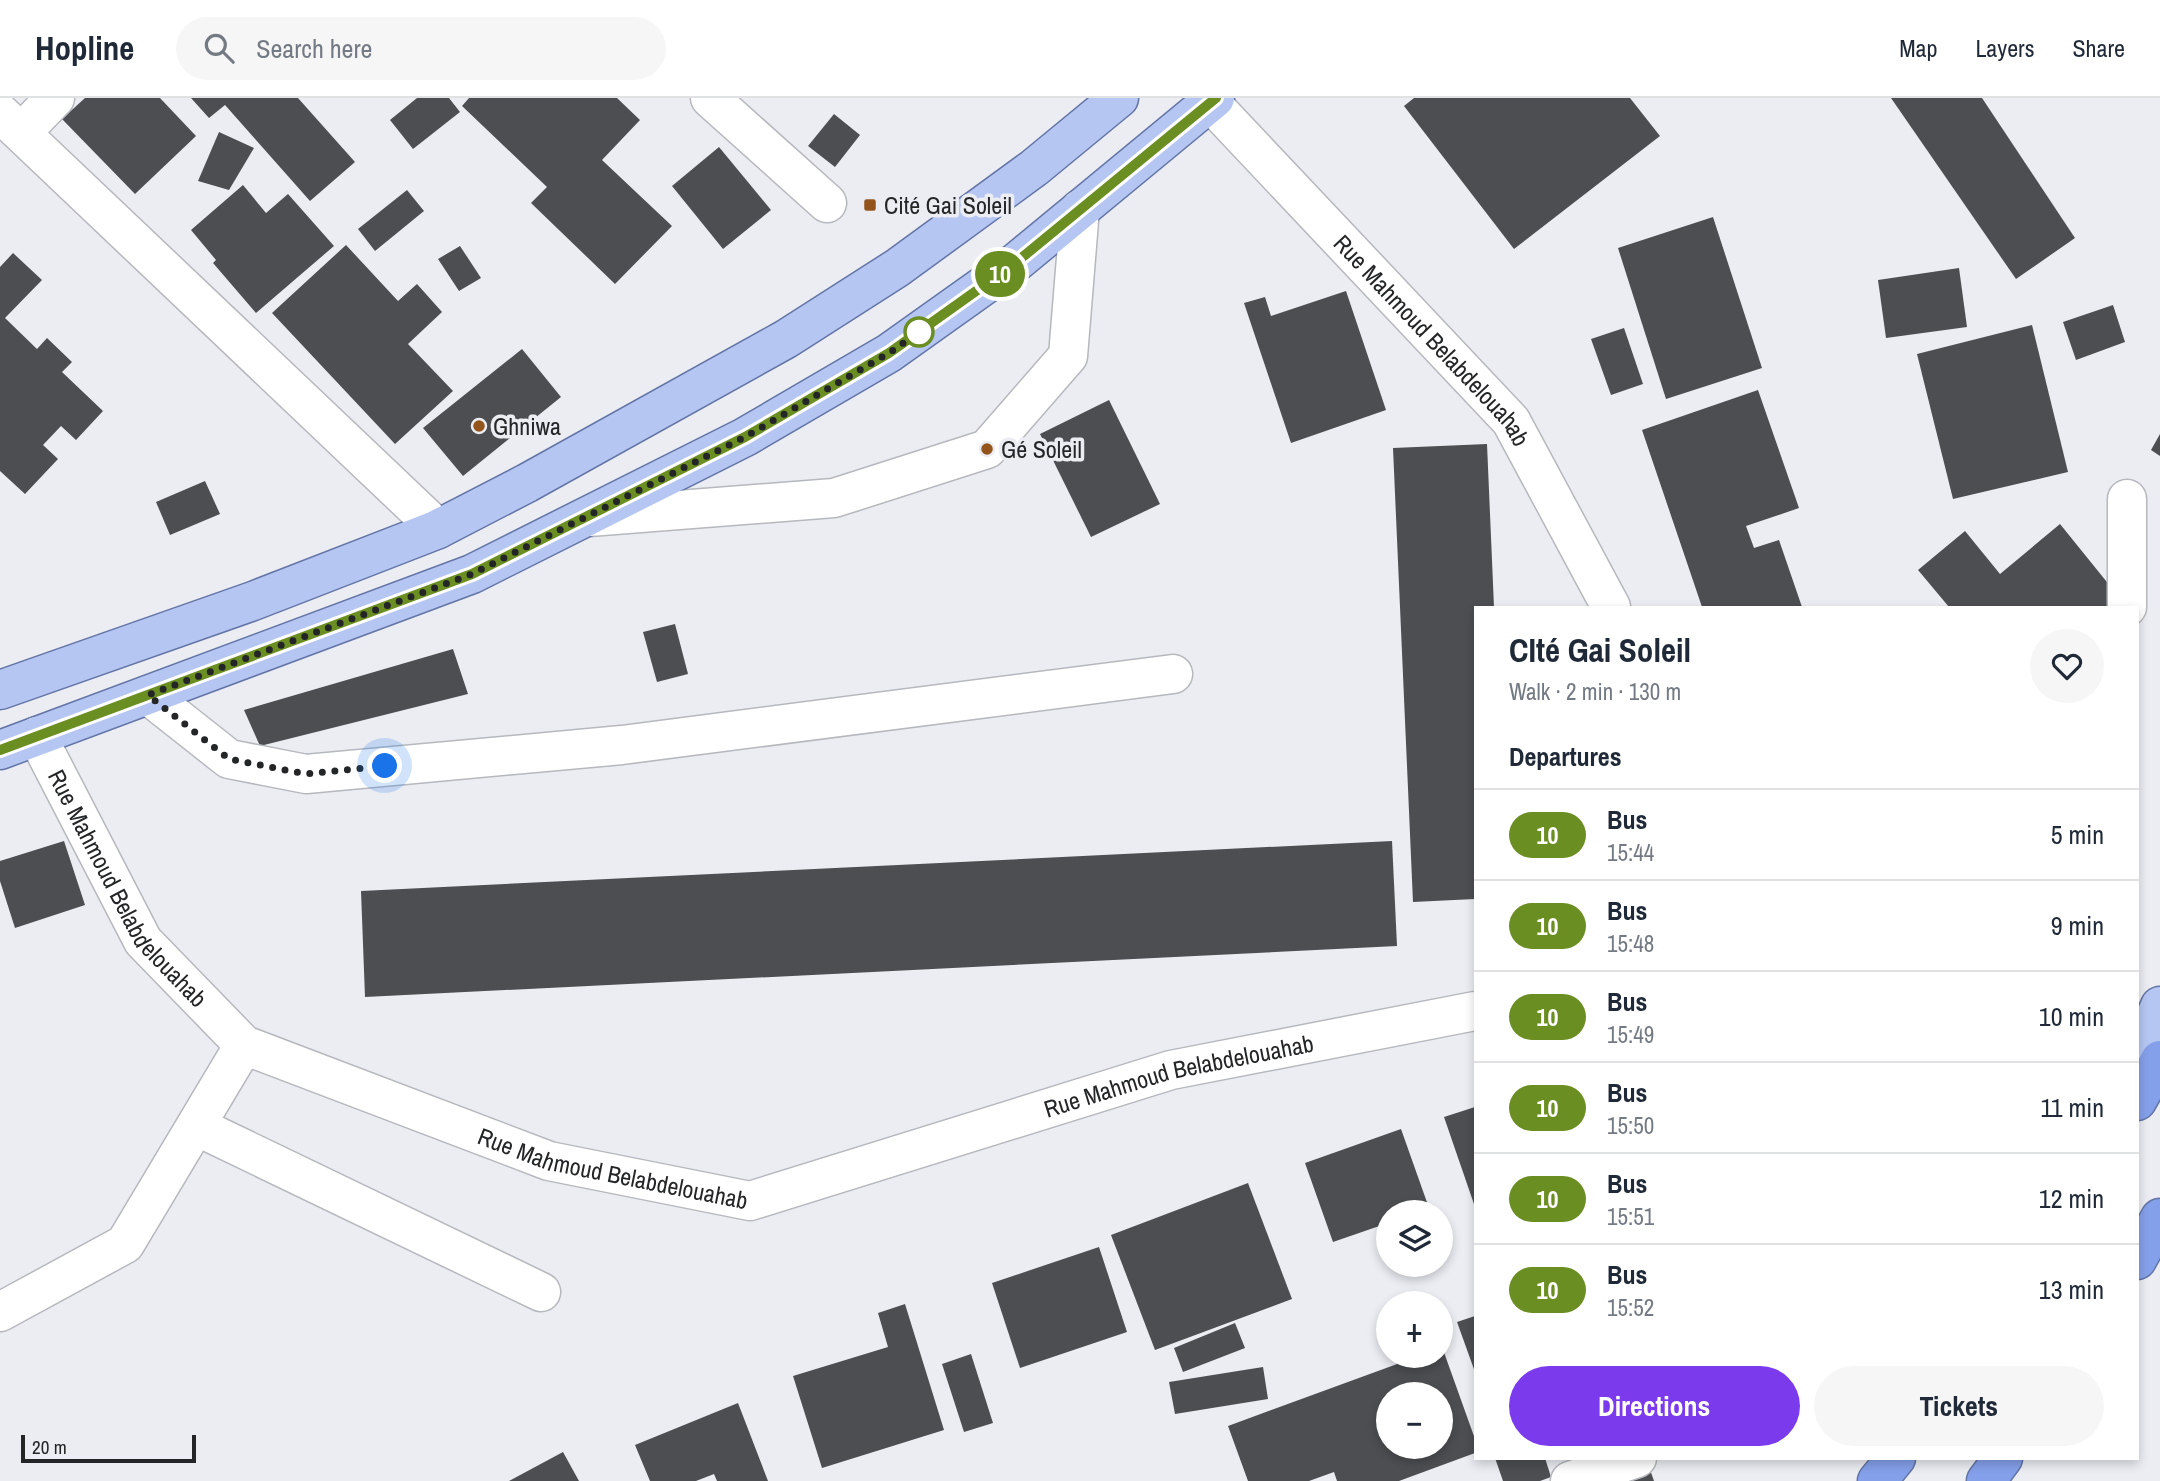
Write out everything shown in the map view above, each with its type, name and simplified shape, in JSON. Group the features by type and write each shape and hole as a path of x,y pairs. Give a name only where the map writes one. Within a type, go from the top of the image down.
{"highway":[{"path":"2139,1097 2160,1060"},
{"path":"1877,1481 1894,1460"},
{"path":"1986,1481 2002,1460"}],"main road":[{"path":"0,690 254,601 438,529 527,483 786,339 897,268 1034,168 1119,98"},
{"path":"0,750 472,574 745,437 889,353 1014,264 1213,100"},
{"path":"2139,1054 2160,1006"}],"street":[{"path":"55,98 11,122 438,529"},
{"path":"710,98 827,202"},
{"name":"Rue Mahmoud Belabdelouahab","path":"1213,100 1511,421 1610,606"},
{"path":"589,517 834,498 987,449 1068,356 1080,209"},
{"path":"2127,499 2127,606"},
{"path":"148,695 229,759 306,774 622,745 1173,674"},
{"name":"Rue Mahmoud Belabdelouahab","path":"37,736 143,941 244,1045 549,1161 750,1201 1171,1070 1474,1011"},
{"path":"0,1312 125,1244 244,1045"},
{"path":"196,1126 541,1292"},
{"path":"1570,1481 1631,1460"}],"building":[{"path":"85,98 160,98 196,136 135,194 62,119"},
{"path":"191,98 298,98 355,162 310,201 225,105 209,118"},
{"path":"417,98 449,98 460,112 413,149 390,120"},
{"path":"469,98 617,98 640,120 602,160 672,226 615,284 531,203 547,187 462,106"},
{"path":"1414,98 1630,98 1660,136 1514,249 1404,106"},
{"path":"1891,98 1982,98 2075,238 2016,279"},
{"path":"834,114 860,135 835,167 808,146"},
{"path":"219,132 254,148 229,190 198,181"},
{"path":"719,147 771,210 723,249 672,186"},
{"path":"243,185 266,213 288,194 334,246 256,313 213,263 216,260 191,230"},
{"path":"407,190 424,211 375,251 358,229"},
{"path":"1713,217 1762,368 1666,399 1618,248"},
{"path":"346,245 398,301 417,284 442,312 408,344 453,391 395,444 272,313"},
{"path":"460,246 481,278 459,291 438,259"},
{"path":"13,253 42,280 5,318 37,349 47,338 72,362 62,372 103,411 76,440 61,426 43,445 58,459 25,494 0,471 0,267"},
{"path":"1959,268 1967,327 1886,338 1878,280"},
{"path":"1346,291 1386,410 1291,443 1244,303 1265,297 1271,316"},
{"path":"2113,305 2125,342 2076,360 2063,322"},
{"path":"2032,325 2068,472 1953,499 1917,354"},
{"path":"1624,328 1643,384 1611,395 1591,339"},
{"path":"522,349 561,397 463,476 423,428"},
{"path":"1758,390 1799,508 1746,526 1754,548 1779,540 1802,606 1702,606 1642,430"},
{"path":"1109,400 1160,504 1091,537 1040,434"},
{"path":"2160,434 2160,456 2151,450"},
{"path":"1487,444 1494,606 1474,606 1474,899 1413,902 1393,448"},
{"path":"205,481 220,514 170,535 156,502"},
{"path":"2060,524 2119,597 2107,606 1948,606 1918,570 1965,531 2000,574"},
{"path":"675,624 688,674 657,682 643,632"},
{"path":"453,649 468,694 260,746 244,710"},
{"path":"64,841 85,905 15,928 0,881 0,861"},
{"path":"1392,841 1397,946 365,997 361,891"},
{"path":"1474,1107 1474,1204 1444,1117"},
{"path":"1401,1129 1426,1200 1376,1200 1376,1227 1333,1242 1305,1163"},
{"path":"1248,1183 1292,1299 1155,1350 1111,1235"},
{"path":"1099,1247 1127,1332 1020,1368 992,1283"},
{"path":"905,1304 944,1430 822,1468 793,1376 888,1347 878,1313"},
{"path":"1474,1316 1474,1369 1457,1322"},
{"path":"1235,1323 1245,1348 1183,1372 1174,1348"},
{"path":"971,1354 993,1423 964,1432 942,1364"},
{"path":"1263,1367 1268,1399 1175,1414 1169,1382"},
{"path":"1386,1368 1450,1368 1474,1436 1474,1453 1399,1481 1337,1481 1334,1472 1309,1481 1248,1481 1228,1426"},
{"path":"738,1403 768,1481 717,1481 714,1474 696,1481 650,1481 635,1445"},
{"path":"563,1452 579,1481 509,1481"},
{"path":"1496,1460 1546,1460 1551,1477 1540,1481 1503,1481"},
{"path":"1648,1464 1654,1481 1600,1481"}],"bus line":[{"name":"10","path":"0,750 472,574 745,437 889,353 1014,264 1216,98"}],"place":[{"name":"Cité Gai Soleil","path":"870,205"},
{"name":"Ghniwa","path":"479,426"},
{"name":"Gé Soleil","path":"987,449"}],"route":[{"path":"385,766 306,774 229,759 148,695 472,574 745,437 889,353 919,332"}]}
